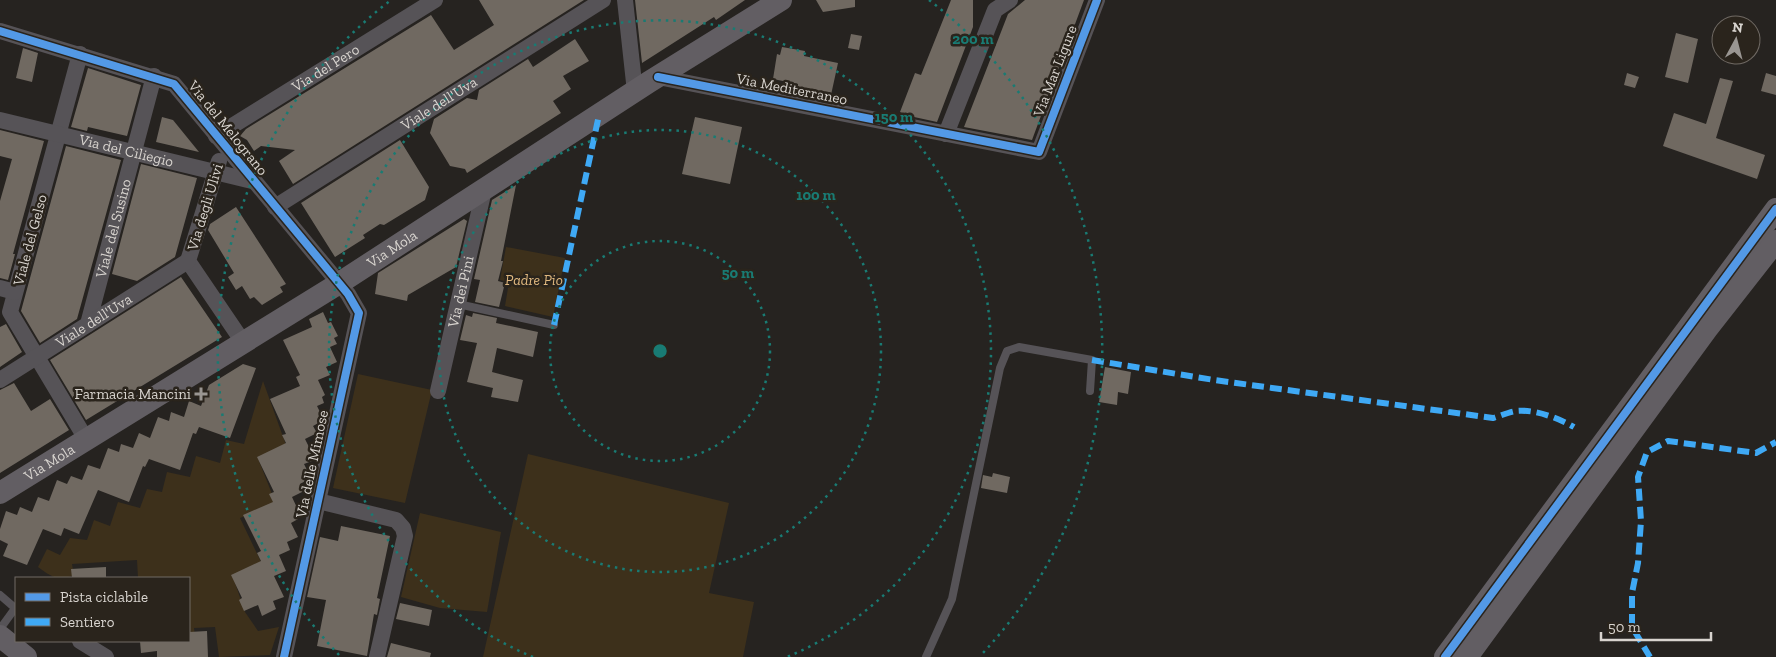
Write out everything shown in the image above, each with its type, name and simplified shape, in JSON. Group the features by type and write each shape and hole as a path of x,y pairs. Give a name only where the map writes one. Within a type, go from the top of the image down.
{"street":[{"name":"Via del Pero","path":"220,141 435,0"},
{"name":"Viale dell'Uva","path":"275,206 603,0"},
{"path":"625,0 634,92"},
{"name":"Via Mola","path":"0,493 338,284 634,92 781,0"},
{"path":"946,134 995,10 1010,0"},
{"name":"Via Mar Ligure","path":"1039,152 1097,0"},
{"name":"Via del Melograno","path":"0,31 154,76 174,84 338,284"},
{"name":"Viale del Gelso","path":"80,54 59,134 8,290 10,312 86,440"},
{"name":"Viale del Susino","path":"88,324 154,76"},
{"name":"Via Mediterraneo","path":"658,77 1039,152"},
{"name":"Via del Ciliegio","path":"0,120 252,180"},
{"name":"Via degli Ulivi","path":"220,141 216,171 188,261 243,342"},
{"name":"Via dei Pini","path":"438,391 484,190"},
{"path":"1445,657 1776,209"},
{"path":"1467,657 1702,337 1776,241"},
{"name":"Viale dell'Uva","path":"0,380 188,261"},
{"name":"Via delle Mimose","path":"284,657 360,313 338,284"},
{"path":"318,501 396,520 403,528 405,536 378,657"},
{"path":"0,636 26,657"},
{"path":"82,642 106,657"}],"lane":[{"path":"458,304 554,325"},
{"path":"926,657 952,599 1000,368 1007,351 1019,347 1092,360 1090,391"},
{"path":"0,595 15,606"},
{"path":"0,629 15,608"}],"green space":[{"name":"Padre Pio","path":"506,247 565,258 553,317 505,306 509,282 500,280"},
{"path":"358,374 432,390 405,503 333,488"},
{"path":"263,381 286,445 259,461 276,504 240,518 261,562 233,577 245,612 258,631 279,627 270,655 219,657 215,627 194,628 195,637 190,637 190,577 138,577 137,560 72,564 74,575 68,577 54,577 38,567 47,549 60,555 70,538 87,540 94,520 110,526 118,502 140,508 147,489 162,492 167,472 190,477 196,456 220,463 226,440 244,444"},
{"path":"528,454 729,503 709,593 754,602 743,657 483,657"},
{"path":"420,513 501,532 487,612 440,608 401,597"}],"building":[{"path":"479,0 584,0 293,184 279,161 295,150 261,146 254,151 247,140 240,136 246,129 431,15 454,50 494,25"},
{"path":"635,0 745,0 716,20 714,17 642,63"},
{"path":"816,0 855,0 855,7 823,12"},
{"path":"951,0 973,0 973,27 937,122 905,115 900,112 915,73 921,75"},
{"path":"1025,0 1084,0 1032,140 964,127 1008,14"},
{"path":"1676,33 1698,39 1688,83 1665,77"},
{"path":"851,34 862,36 859,50 848,48"},
{"path":"575,39 589,61 563,76 571,89 553,101 561,113 467,173 465,169 450,166 430,133 434,119 467,98 477,100 479,90 528,59 533,67"},
{"path":"782,47 805,51 804,56 838,63 831,95 797,88 798,84 773,79 777,54 780,55"},
{"path":"23,48 38,53 32,82 16,78"},
{"path":"88,68 141,85 127,136 88,127 87,131 71,127"},
{"path":"1627,73 1639,77 1635,88 1624,85"},
{"path":"1766,73 1776,76 1776,95 1761,91"},
{"path":"1720,78 1733,81 1716,138 1765,155 1757,179 1663,146 1674,113 1706,124"},
{"path":"162,117 173,120 199,152 156,142"},
{"path":"695,117 742,127 730,184 682,174"},
{"path":"0,130 44,141 13,254 15,254 8,280 0,278 0,201 12,159 0,156"},
{"path":"400,140 429,187 425,200 384,225 380,224 363,235 365,238 335,257 301,203"},
{"path":"66,146 121,160 77,319 40,343 21,311"},
{"path":"141,164 197,178 175,257 137,281 112,274"},
{"path":"516,185 498,281 505,283 499,307 475,302 480,280 474,279 492,200"},
{"path":"236,207 286,284 280,287 283,292 262,305 254,297 250,299 242,286 236,290 228,277 234,273 208,230 210,224"},
{"path":"464,219 467,221 456,267 408,295 407,301 375,294 378,273"},
{"path":"181,277 222,337 86,420 50,360"},
{"path":"323,312 328,323 331,322 338,336 334,338 337,344 330,347 337,362 326,367 330,375 318,380 325,395 322,397 324,403 317,406 324,420 313,426 317,433 305,439 312,453 309,455 312,461 304,464 311,478 300,484 304,491 292,497 299,512 295,514 298,519 291,523 298,537 287,542 290,550 279,555 286,571 274,576 284,597 273,601 276,609 262,616 258,605 244,611 239,600 242,598 231,575 261,561 257,553 261,551 243,515 273,502 269,494 274,492 257,457 286,443 282,435 286,434 270,399 300,386 296,377 300,375 283,340 312,327 309,319"},
{"path":"473,313 497,318 496,323 538,332 533,357 497,348 492,372 523,380 518,402 491,397 493,388 467,382 477,343 460,340 466,315 472,317"},
{"path":"6,324 22,352 0,367 0,327"},
{"path":"243,364 256,368 230,438 199,427 196,434 193,433 180,470 149,459 145,467 143,466 129,502 98,490 79,534 64,528 61,536 43,529 27,565 3,556 8,544 0,540 0,529 6,511 17,515 20,507 32,512 38,497 49,501 57,480 67,484 71,476 82,480 88,465 100,469 108,448 119,452 121,444 133,448 139,433 150,438 158,417 169,421 171,412 184,417 189,401 201,406 209,385"},
{"path":"1105,367 1131,372 1128,394 1118,392 1117,405 1099,402"},
{"path":"14,383 31,411 50,399 69,430 0,473 0,390"},
{"path":"993,473 1010,477 1007,493 981,488 983,475 992,477"},
{"path":"341,526 390,536 377,598 380,599 377,615 374,614 367,656 317,646 326,600 307,597 320,537 338,541"},
{"path":"106,567 106,577 72,577 71,569"},
{"path":"400,603 432,610 429,626 396,619"},
{"path":"207,631 208,657 157,657 157,651 141,653 140,642 190,642 190,632"},
{"path":"391,643 431,653 430,657 387,657"}],"marked path":[{"path":"554,325 599,115"},
{"path":"1092,360 1214,380 1493,418 1516,411 1531,411 1554,417 1574,427"},
{"path":"1650,657 1632,627 1632,593 1638,563 1641,521 1638,477 1647,452 1668,441 1756,453 1776,442"}],"cycle path":[{"path":"658,77 1039,152 1097,0"},
{"path":"0,31 174,84 348,294 359,313 284,657"},
{"path":"1445,657 1776,209"}],"place":[{"name":"Farmacia Mancini","path":"201,394"}]}
